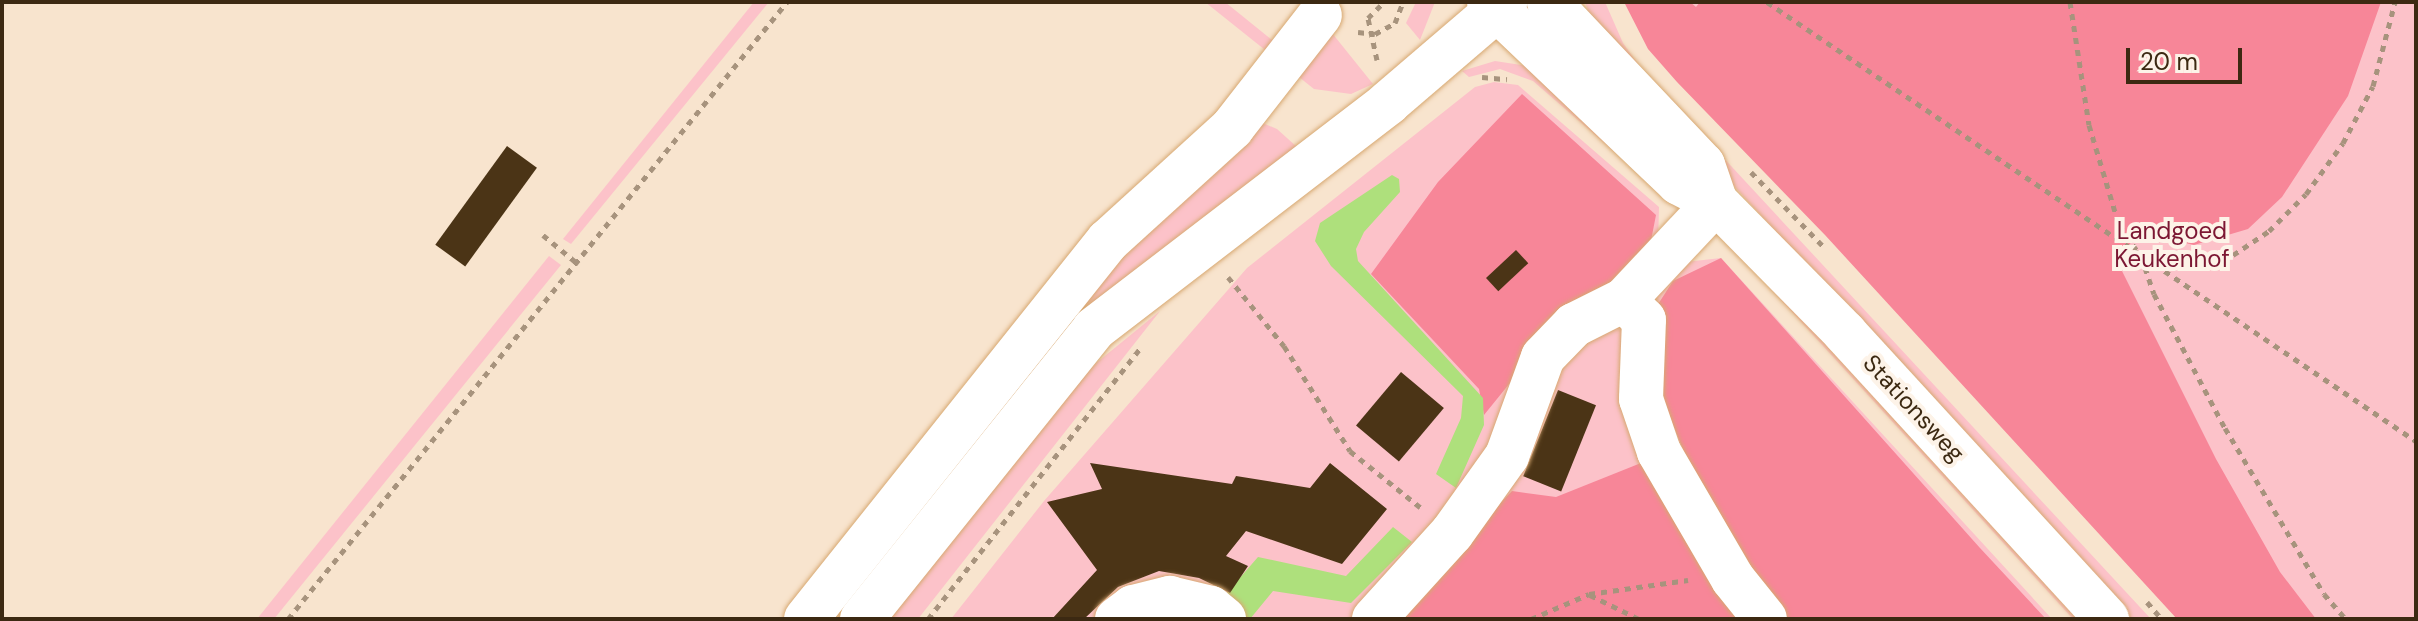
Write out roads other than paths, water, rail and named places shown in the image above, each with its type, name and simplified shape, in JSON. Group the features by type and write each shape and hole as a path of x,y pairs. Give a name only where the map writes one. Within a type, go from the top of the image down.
{"street":[{"name":"Stationsweg","path":"1549,2 1703,165 1716,202"},
{"name":"Stationsweg","path":"1498,5 1679,183 1716,202 1845,333 2107,619"},
{"path":"862,619 1094,329 1401,93 1498,5"},
{"path":"806,619 1108,241 1232,128 1320,15"},
{"path":"1374,619 1452,533 1507,456 1543,357 1574,325 1624,300 1716,202"},
{"path":"1624,300 1644,320 1641,399 1659,452 1733,579 1765,619"},
{"path":"1117,619 1133,607 1170,598 1218,614"}],"park label":[{"name":"Landgoed Keukenhof","path":"2172,245"}]}
